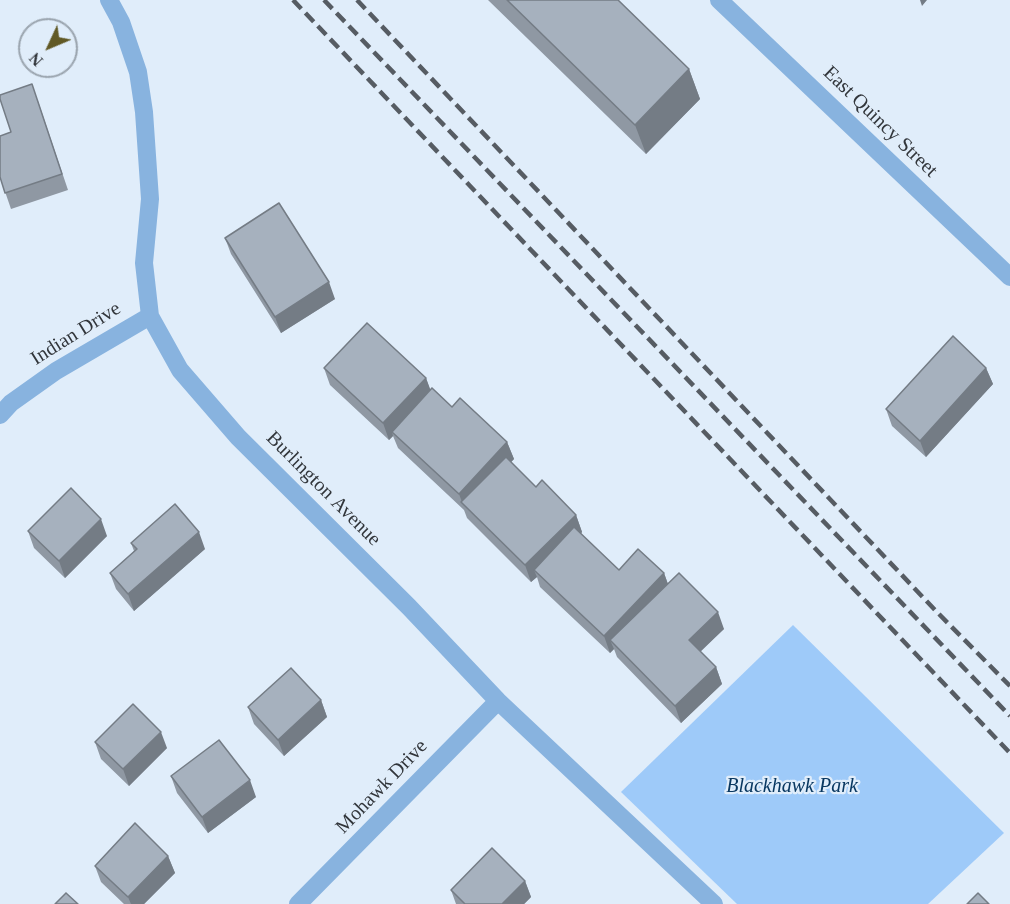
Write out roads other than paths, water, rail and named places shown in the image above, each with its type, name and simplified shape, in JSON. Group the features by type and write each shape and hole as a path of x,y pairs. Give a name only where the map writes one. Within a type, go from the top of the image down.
{"street":[{"name":"Burlington Avenue","path":"109,0 121,22 138,72 144,112 150,199 144,263 150,316 180,369 238,437 409,607 498,701 714,904"},
{"name":"East Quincy Street","path":"719,0 1010,277"},
{"name":"Indian Drive","path":"0,415 11,404 56,371 150,316"},
{"name":"Mohawk Drive","path":"298,904 498,701"}],"railway":[{"path":"293,0 1010,753"},
{"path":"324,0 1010,716"},
{"path":"357,0 935,610 1010,686"}],"park label":[{"name":"Blackhawk Park","path":"792,787"}]}
